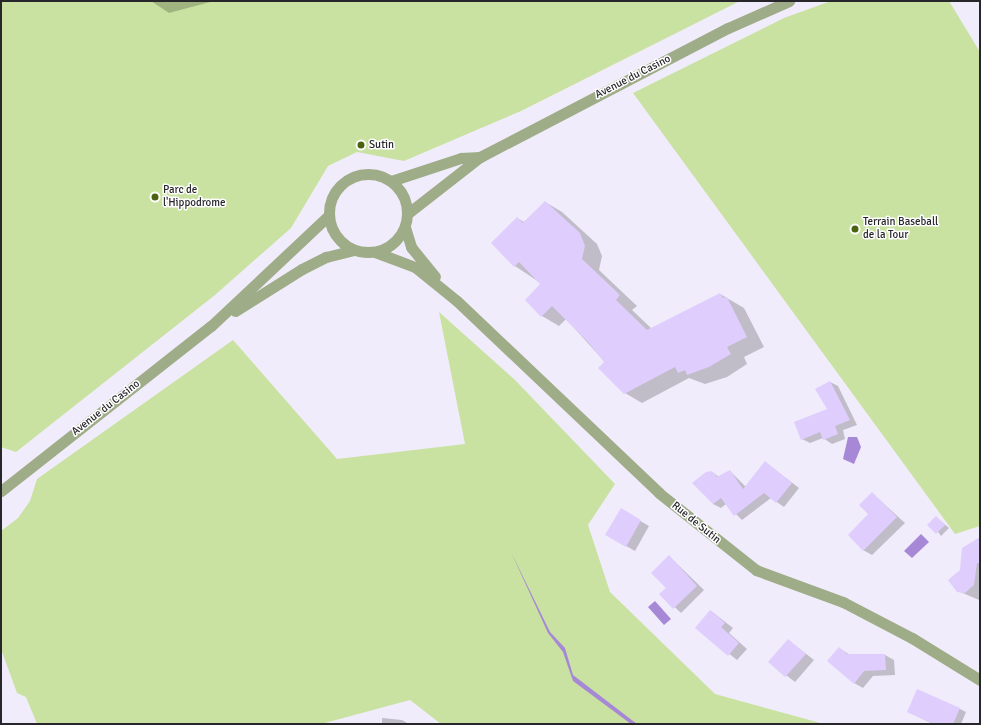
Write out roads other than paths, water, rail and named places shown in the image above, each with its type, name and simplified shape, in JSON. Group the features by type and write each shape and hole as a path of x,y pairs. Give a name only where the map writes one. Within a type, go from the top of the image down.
{"street":[{"name":"Avenue du Casino","path":"480,157 728,28 789,1"},
{"path":"390,181 461,158 480,157"},
{"path":"407,214 480,157"},
{"path":"211,326 302,269 326,257 354,250 375,252 388,247 405,227 407,214 406,201 390,181 370,174 350,178 334,194 329,215 336,236 354,250"},
{"path":"211,326 329,215"},
{"name":"Rue de Sutin","path":"405,227 411,247 457,301"},
{"name":"Rue de Sutin","path":"375,252 415,267 457,301 659,493 756,570 843,602 912,638 980,680"},
{"name":"Avenue du Casino","path":"1,491 211,326"}],"place":[{"name":"Sutin","path":"361,145"},
{"name":"Parc de l'Hippodrome","path":"155,197"},
{"name":"Terrain Baseball de la Tour","path":"855,229"}]}
